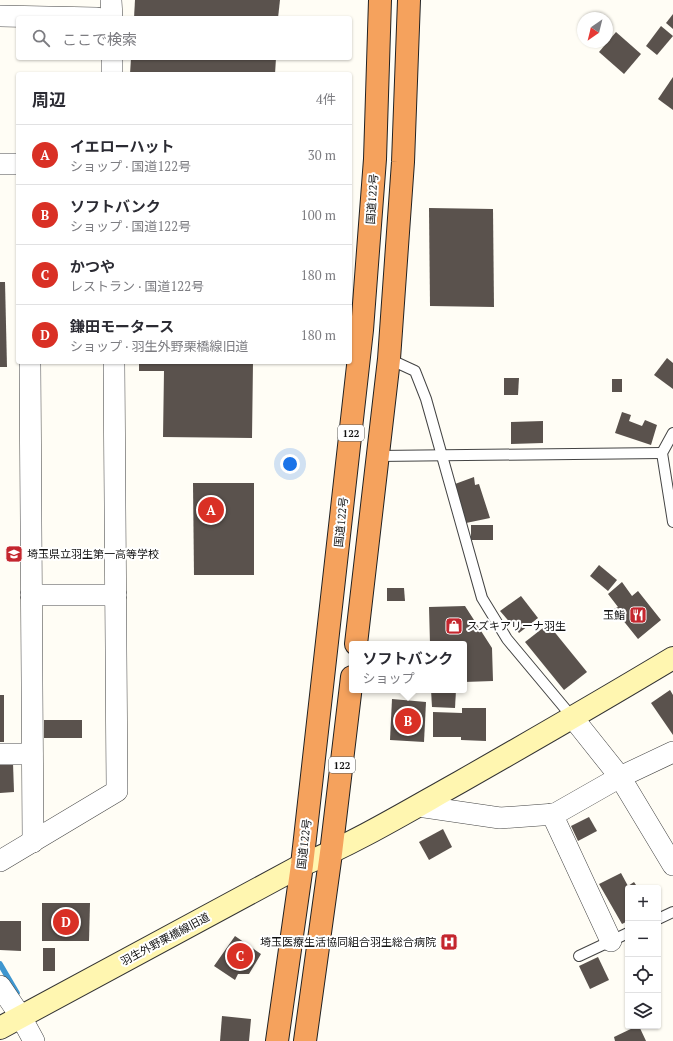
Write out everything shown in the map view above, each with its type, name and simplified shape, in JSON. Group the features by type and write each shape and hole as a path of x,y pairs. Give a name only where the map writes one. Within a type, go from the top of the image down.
{"highway":[{"name":"国道122号","path":"277,1041 302,865 362,330 375,159 380,0"},
{"name":"122","path":"356,641 389,359 403,162 410,0"},
{"name":"122","path":"305,1041 331,852 350,693"}],"street":[{"path":"112,0 112,16"},
{"path":"0,16 16,16"},
{"path":"112,60 112,72"},
{"path":"0,164 16,164"},
{"path":"30,364 33,842"},
{"path":"0,861 117,791 114,364"},
{"path":"31,595 116,595"},
{"name":"羽生外野栗橋線旧道","path":"0,1028 302,865 331,852 418,806 673,658"},
{"path":"572,718 620,777 673,865"},
{"path":"418,806 500,818 555,814 620,777 673,752"},
{"path":"0,754 32,754"},
{"path":"552,814 620,937"},
{"path":"0,986 21,1017 34,1041"}],"lane":[{"path":"389,359 415,371 426,399 482,598 507,639 572,718"},
{"path":"673,433 662,453 673,522"},
{"path":"378,456 662,453"},
{"path":"661,918 673,912"},
{"path":"579,956 620,937"}],"building":[{"path":"135,0 280,0 278,16 134,16"},
{"path":"673,14 673,29 666,23"},
{"path":"661,26 673,36 657,55 646,46"},
{"path":"616,32 641,54 624,74 599,52 602,48 613,48 613,36"},
{"path":"131,60 276,60 275,72 130,72"},
{"path":"673,77 673,110 658,99"},
{"path":"429,208 493,209 494,307 430,306"},
{"path":"0,282 5,282 7,367 0,367"},
{"path":"667,358 673,363 673,389 654,375"},
{"path":"139,364 253,364 252,438 163,437 164,371 139,371"},
{"path":"504,378 519,378 518,395 504,395"},
{"path":"612,379 622,379 622,392 612,392"},
{"path":"622,412 631,415 629,421 642,426 645,420 657,425 651,445 615,433"},
{"path":"543,421 543,443 511,444 511,422"},
{"path":"474,477 475,485 479,484 490,518 466,523 455,484"},
{"path":"193,483 254,483 254,575 194,575"},
{"path":"471,525 493,525 493,540 471,540"},
{"path":"599,565 617,580 608,591 590,576"},
{"name":"玉鮨","path":"622,582 632,596 638,591 661,620 638,639 614,609 618,607 608,594"},
{"path":"387,588 404,588 405,601 387,601"},
{"path":"521,596 538,618 519,633 500,611"},
{"name":"スズキアリーナ羽生","path":"465,606 492,648 493,681 467,682 467,641 430,641 429,607"},
{"path":"548,624 587,672 564,690 525,642"},
{"path":"670,690 673,695 673,735 651,703"},
{"path":"431,693 456,693 455,708 432,707"},
{"path":"0,695 4,695 4,742 0,742"},
{"path":"392,699 426,702 424,742 390,740"},
{"path":"462,708 486,708 486,741 461,740 461,737 433,737 433,712 462,713"},
{"path":"44,720 82,720 82,738 44,738"},
{"path":"13,763 14,792 0,793 0,764"},
{"path":"589,817 597,831 578,841 571,826"},
{"path":"443,829 452,847 429,860 419,842"},
{"path":"621,873 627,885 625,885 625,922 622,924 599,884"},
{"path":"42,903 90,903 89,941 42,941"},
{"path":"0,921 21,921 21,951 0,950"},
{"path":"235,936 261,954 249,974 238,974 235,980 214,966"},
{"path":"43,948 55,948 55,971 43,971"},
{"path":"598,957 609,980 590,989 579,966"},
{"path":"222,1016 251,1019 249,1041 220,1041"},
{"path":"631,1029 640,1029 646,1041 615,1041 614,1037"}],"waterway":[{"path":"0,964 17,993"}],"place":[{"name":"イエローハット","path":"211,510"},
{"name":"埼玉県立羽生第一高等学校","path":"14,554"},
{"name":"玉鮨","path":"638,615"},
{"name":"スズキアリーナ羽生","path":"454,626"},
{"name":"ソフトバンク","path":"408,721"},
{"name":"鎌田モータース","path":"66,922"},
{"name":"埼玉医療生活協同組合羽生総合病院","path":"449,942"},
{"name":"かつや","path":"240,956"}]}
